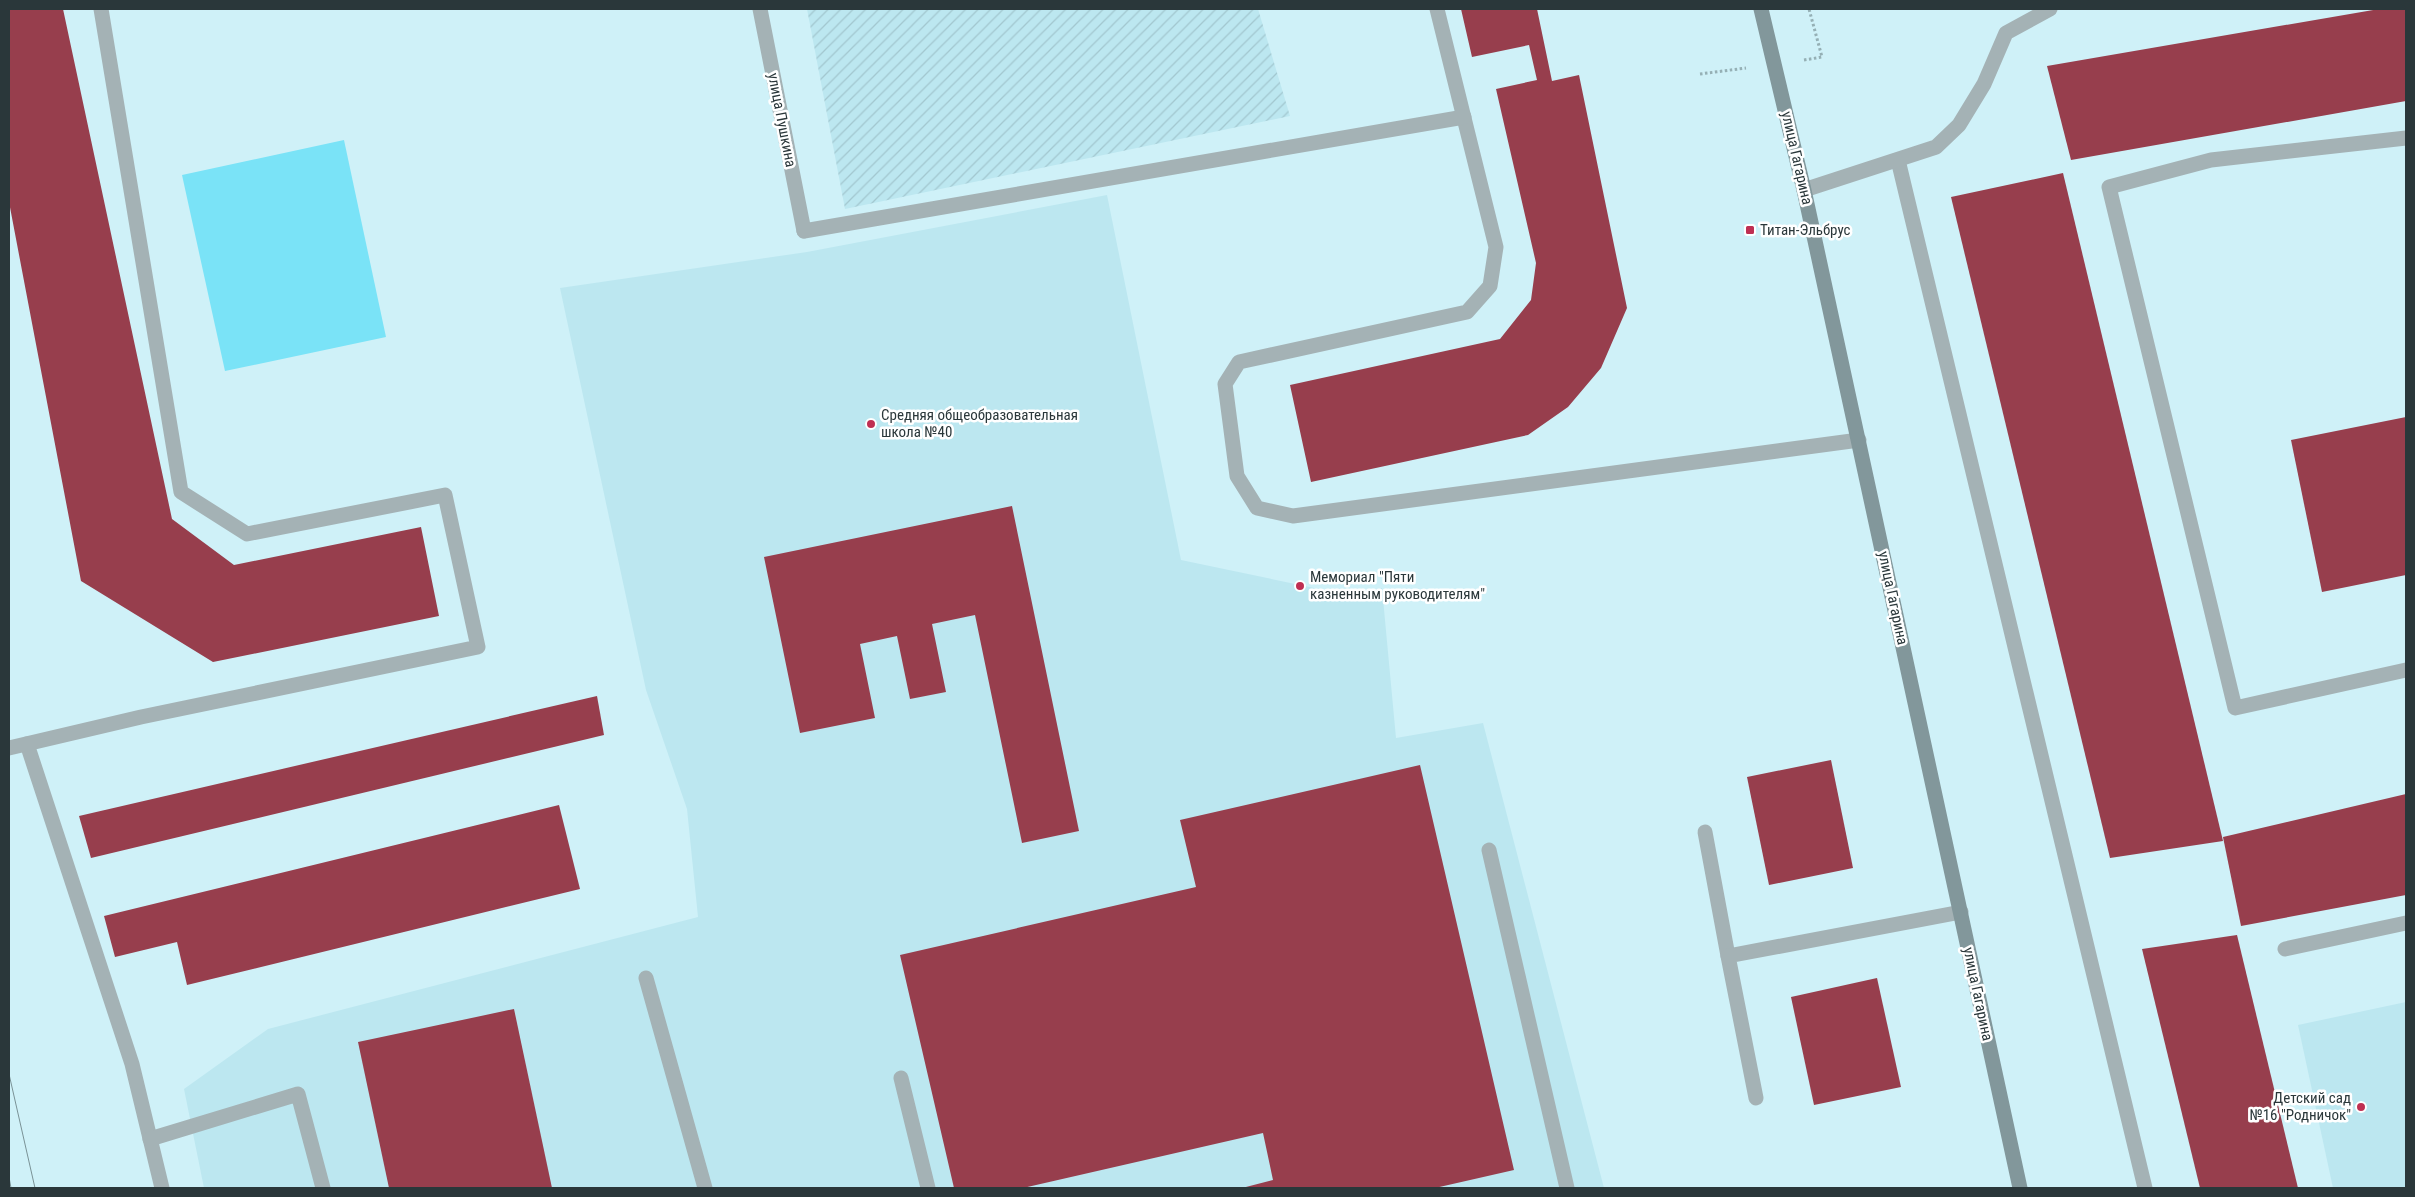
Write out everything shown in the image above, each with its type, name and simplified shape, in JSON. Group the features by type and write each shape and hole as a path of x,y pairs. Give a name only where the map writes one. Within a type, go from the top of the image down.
{"street":[{"path":"9,748 141,716 478,647 445,495 247,534 181,492 101,9"},
{"name":"улица Пушкина","path":"760,9 804,230 1464,117"},
{"path":"1436,9 1496,247 1490,286 1466,312 1239,362 1225,384 1237,476 1257,508 1293,516 1859,440"},
{"name":"улица Гагарина","path":"1761,9 1804,190 1859,440 2020,1188"},
{"path":"1804,190 1936,147 1959,125 1984,84 2006,33 2050,9"},
{"path":"2406,138 2211,160 2109,187 2234,708 2406,670"},
{"path":"1898,160 2145,1188"},
{"path":"27,744 132,1064 162,1188"},
{"path":"1705,832 1756,1098"},
{"path":"1489,850 1567,1188"},
{"path":"1728,956 1961,912"},
{"path":"2285,949 2406,922"},
{"path":"646,978 705,1188"},
{"path":"901,1078 928,1188"},
{"path":"150,1139 298,1094 323,1188"}],"shaded area":[{"path":"807,9 1258,9 1290,116 845,209"},
{"path":"344,140 386,337 225,371 182,175"},
{"path":"1107,195 1181,560 1343,594 1382,588 1396,738 1483,723 1604,1188 204,1188 184,1089 268,1029 698,917 687,809 646,690 560,288 807,252"},
{"name":"Детский сад №16 \"Родничок\"","path":"2406,1002 2406,1188 2333,1188 2298,1025"}],"building":[{"path":"9,9 63,9 172,519 234,565 421,527 439,616 213,662 81,581 9,202"},
{"path":"1461,9 1537,9 1552,81 1579,75 1627,308 1601,368 1568,407 1528,435 1311,482 1290,385 1500,339 1531,300 1536,263 1496,89 1537,80 1529,45 1472,57"},
{"path":"2379,9 2406,9 2406,101 2071,160 2047,66"},
{"path":"2063,173 2223,841 2110,858 1951,197"},
{"path":"2406,417 2406,575 2322,592 2291,440"},
{"path":"1012,506 1079,831 1022,843 975,615 932,624 946,692 910,699 897,636 860,644 875,718 800,733 764,557"},
{"path":"597,696 604,735 91,858 79,816"},
{"path":"1831,760 1853,868 1769,885 1747,777"},
{"path":"1420,765 1514,1170 1435,1188 1242,1188 1273,1180 1263,1133 1023,1188 954,1188 900,955 1196,887 1180,820"},
{"path":"2406,794 2406,895 2241,926 2223,837"},
{"path":"559,805 580,889 187,985 177,942 115,957 104,916"},
{"path":"2237,935 2298,1188 2200,1188 2142,949"},
{"path":"1877,978 1901,1087 1814,1105 1791,997"},
{"path":"514,1009 552,1188 389,1188 358,1042"}],"tram line":[{"path":"9,1074 35,1188"},
{"path":"9,1177 11,1188"}],"place":[{"name":"Титан-Эльбрус","path":"1750,230"},
{"name":"Средняя общеобразовательная школа №40","path":"871,424"},
{"name":"Мемориал \"Пяти казненным руководителям\"","path":"1300,586"},
{"name":"Детский сад №16 \"Родничок\"","path":"2361,1107"}]}
